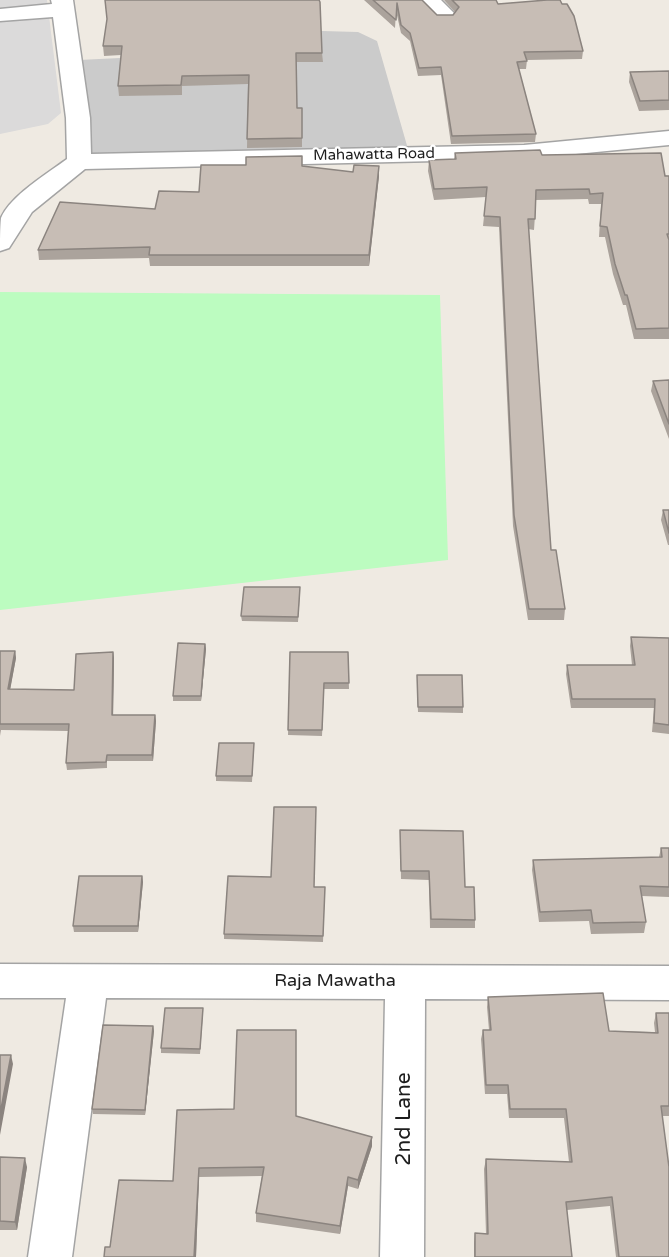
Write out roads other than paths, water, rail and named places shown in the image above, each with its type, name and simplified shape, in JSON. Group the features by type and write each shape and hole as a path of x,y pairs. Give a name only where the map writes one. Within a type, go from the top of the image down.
{"street":[{"path":"429,0 445,15"},
{"path":"0,15 63,5 78,118 79,162 29,198 3,233 0,243"},
{"name":"Mahawatta Road","path":"79,162 524,152 669,138"},
{"name":"Raja Mawatha","path":"0,981 669,983"},
{"path":"50,1257 88,981"},
{"name":"2nd Lane","path":"402,1257 405,981"}]}
